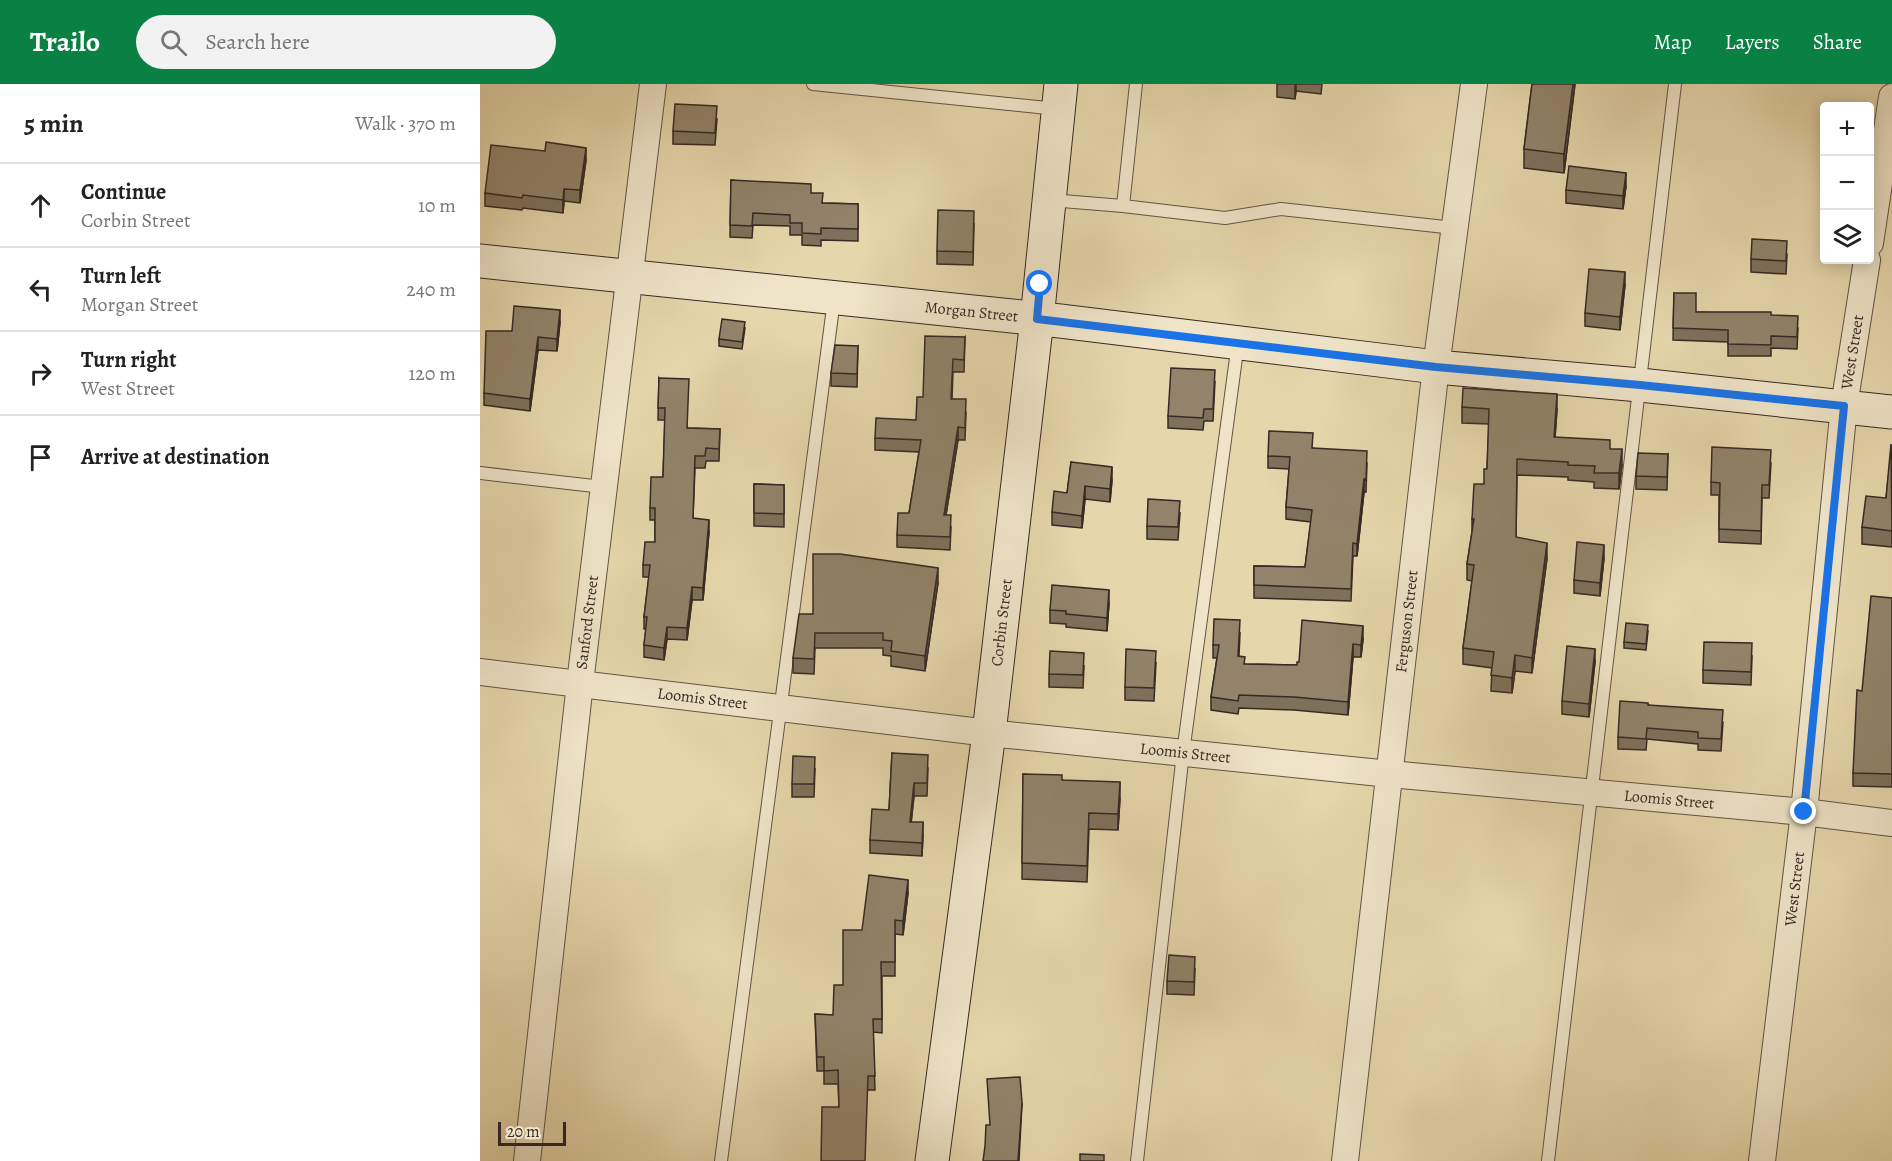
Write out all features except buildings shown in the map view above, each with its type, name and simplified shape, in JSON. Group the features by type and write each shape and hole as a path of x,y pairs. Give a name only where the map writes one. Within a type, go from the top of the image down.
{"main road":[{"name":"Corbin Street","path":"932,1161 989,733 1060,97"},
{"name":"Morgan Street","path":"480,261 1037,319 1436,367 1640,385 1892,412"}],"street":[{"name":"Sanford Street","path":"528,1161 580,683 653,84"},
{"name":"Ferguson Street","path":"1345,1161 1436,367 1474,84"},
{"path":"1874,211 1892,97"},
{"name":"West Street","path":"1762,1161 1804,812 1844,406 1866,264"},
{"name":"Loomis Street","path":"480,672 989,733 1390,774 1804,812 1892,823"}],"lane":[{"path":"813,84 1060,97"},
{"path":"1123,206 1136,84"},
{"path":"1548,1161 1675,84"},
{"path":"1049,200 1225,218 1281,209 1454,228"},
{"path":"721,1161 834,299"},
{"path":"1137,1161 1182,753 1238,343"},
{"path":"480,473 603,487"}],"route":[{"path":"1040,284 1037,319 1436,367 1844,406 1804,812"}]}
